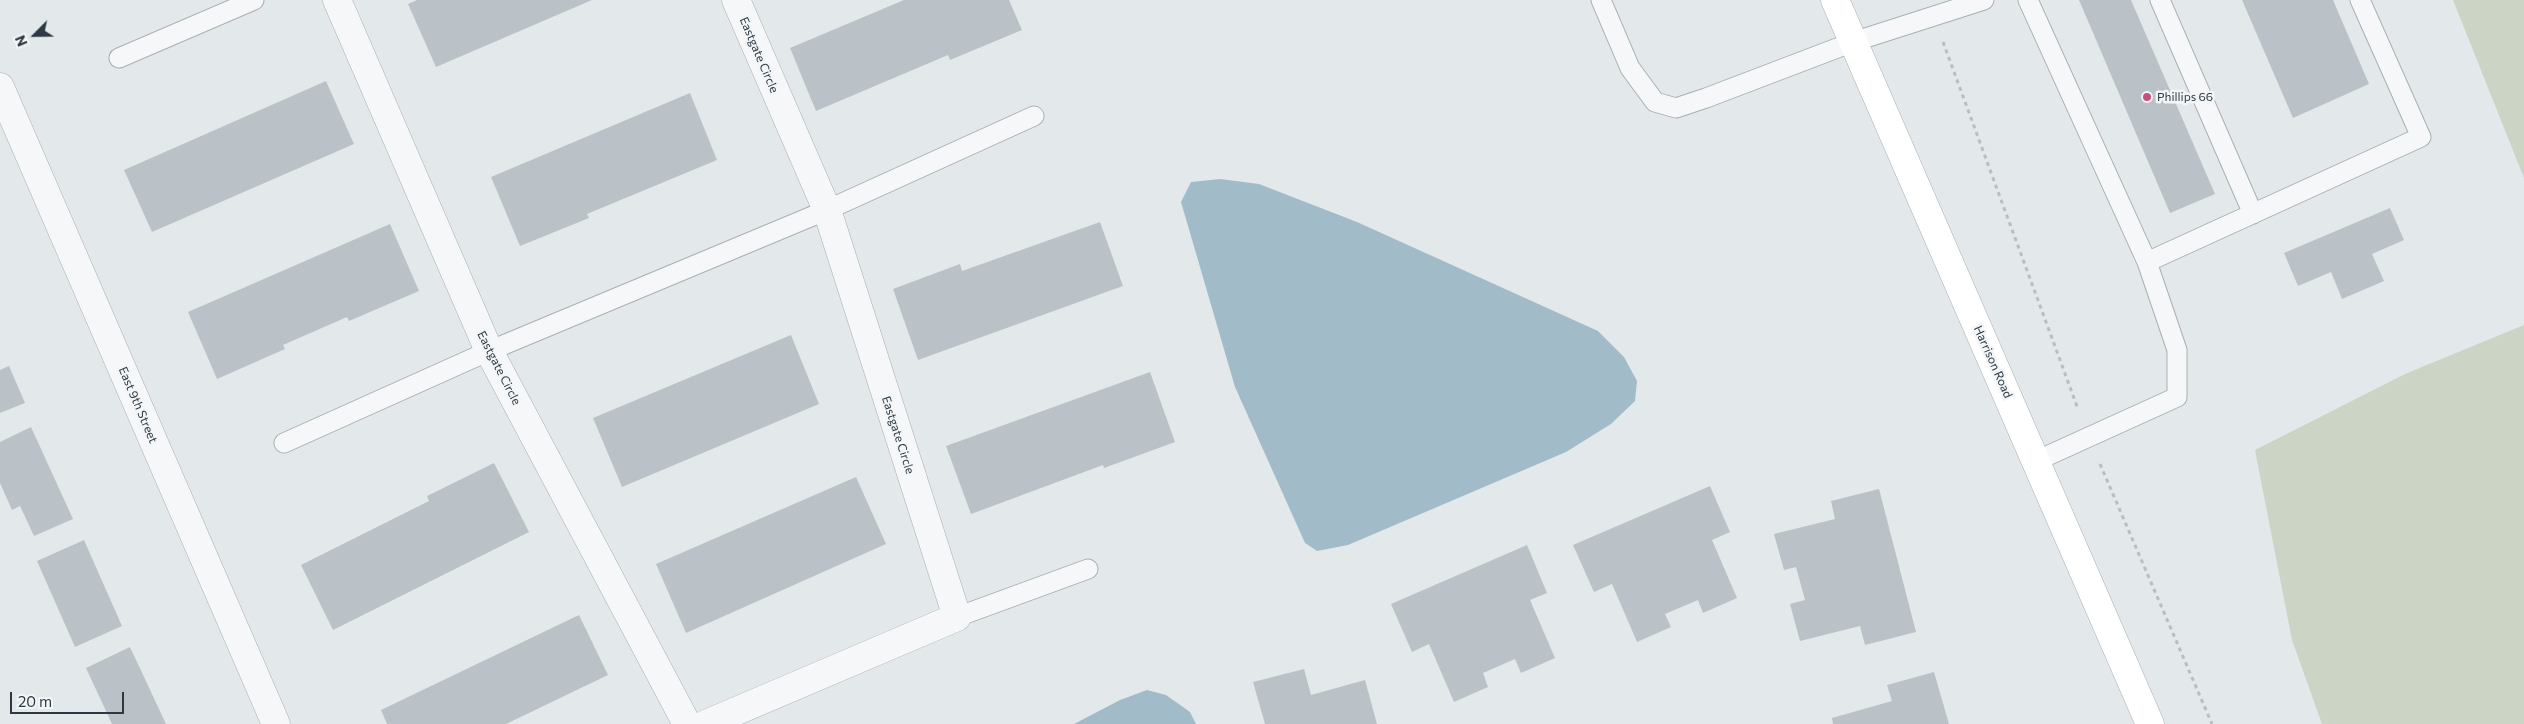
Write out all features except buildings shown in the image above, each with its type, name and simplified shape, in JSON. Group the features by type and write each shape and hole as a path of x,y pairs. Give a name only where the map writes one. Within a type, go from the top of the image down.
{"street":[{"name":"Eastgate Circle","path":"337,0 489,351 688,724"},
{"name":"Eastgate Circle","path":"736,0 827,210 957,618"},
{"name":"Harrison Road","path":"1835,0 2150,724"},
{"name":"East 9th Street","path":"0,87 276,724"},
{"path":"706,724 957,618"}],"lane":[{"path":"119,58 254,0"},
{"path":"1601,0 1630,68 1655,102 1676,108 1853,42 1984,0"},
{"path":"2028,0 2147,262 2177,350 2177,397 2036,461"},
{"path":"2160,0 2253,214"},
{"path":"2147,262 2421,137 2360,0"},
{"path":"284,443 489,351 827,210 1034,116"},
{"path":"957,618 1088,569"}],"path":[{"path":"1933,16 2088,437 2212,724"}],"green space":[{"path":"2453,0 2524,0 2524,178"},
{"path":"2524,325 2524,724 2322,724 2292,640 2255,450 2405,374"}],"water":[{"path":"1220,179 1259,184 1357,222 1598,331 1624,357 1637,381 1635,401 1611,424 1566,452 1348,545 1317,551 1305,543 1235,387 1181,202 1191,182"},
{"path":"1147,690 1166,695 1190,712 1196,724 1074,724 1120,700"}],"place":[{"name":"Phillips 66","path":"2147,97"}]}
